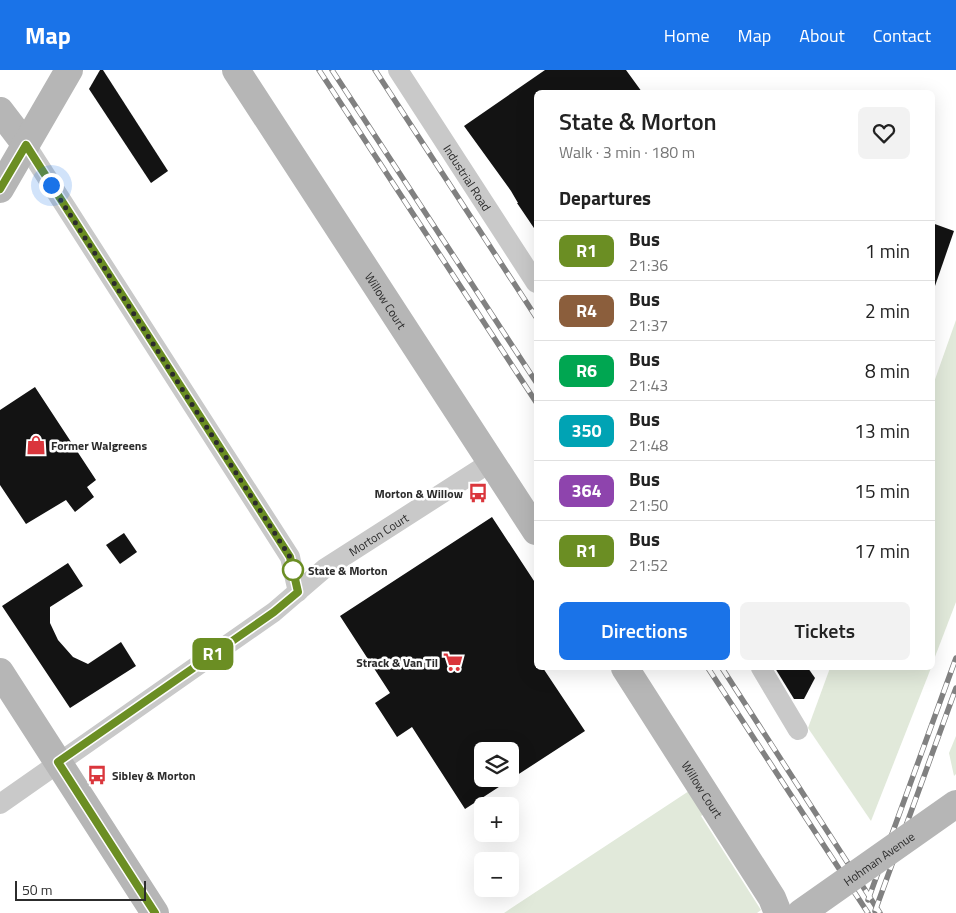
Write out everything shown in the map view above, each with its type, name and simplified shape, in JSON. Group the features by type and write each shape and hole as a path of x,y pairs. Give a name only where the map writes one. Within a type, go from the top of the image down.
{"street":[{"path":"0,189 69,70"},
{"name":"Willow Court","path":"236,70 534,528"},
{"name":"Industrial Road","path":"398,70 534,281"},
{"path":"0,111 26,145 290,557 298,592"},
{"name":"Morton Court","path":"0,804 274,612 324,569 491,462"},
{"name":"Willow Court","path":"626,670 772,898 778,913"},
{"path":"762,670 798,730"},
{"path":"0,672 156,913"},
{"name":"Hohman Avenue","path":"801,913 956,804"}],"green space":[{"path":"956,320 956,602 935,657 935,379"},
{"path":"829,670 930,670 871,821 808,728"},
{"path":"956,736 956,774 954,776 949,753"},
{"path":"689,791 704,814 701,816 761,910 757,913 504,913"}],"building":[{"path":"100,70 103,70 168,171 151,183 89,89"},
{"path":"545,70 626,70 641,90 534,90 534,228 511,191 464,126"},
{"path":"935,224 954,231 935,286"},
{"name":"Former Walgreens","path":"35,387 96,480 87,487 94,497 75,512 66,500 26,524 0,485 0,410"},
{"name":"Strack & Van Til","path":"492,517 534,581 534,670 544,670 585,731 519,774 519,742 474,742 474,787 499,787 483,797 474,797 474,803 465,809 412,727 397,737 375,703 390,693 340,616"},
{"path":"124,533 137,552 120,564 106,545"},
{"path":"68,563 83,586 50,607 50,623 58,640 73,657 88,664 121,642 136,666 70,708 2,606"},
{"path":"776,670 809,670 815,678 804,699 794,699"}],"railway":[{"path":"319,70 534,399"},
{"path":"332,70 534,379"},
{"path":"375,70 534,314"},
{"path":"868,900 956,658"},
{"path":"709,670 868,913"},
{"path":"723,670 880,913"},
{"path":"875,911 956,688"}],"bus line":[{"name":"R1","path":"0,189 26,145 290,557 298,592 274,612 58,762 155,913"}],"place":[{"name":"Former Walgreens","path":"36,445"},
{"name":"Morton & Willow","path":"478,493"},
{"name":"State & Morton","path":"293,570"},
{"name":"Strack & Van Til","path":"453,662"},
{"name":"Sibley & Morton","path":"97,775"}],"route":[{"path":"51,185 290,557 294,574 293,570"}]}
